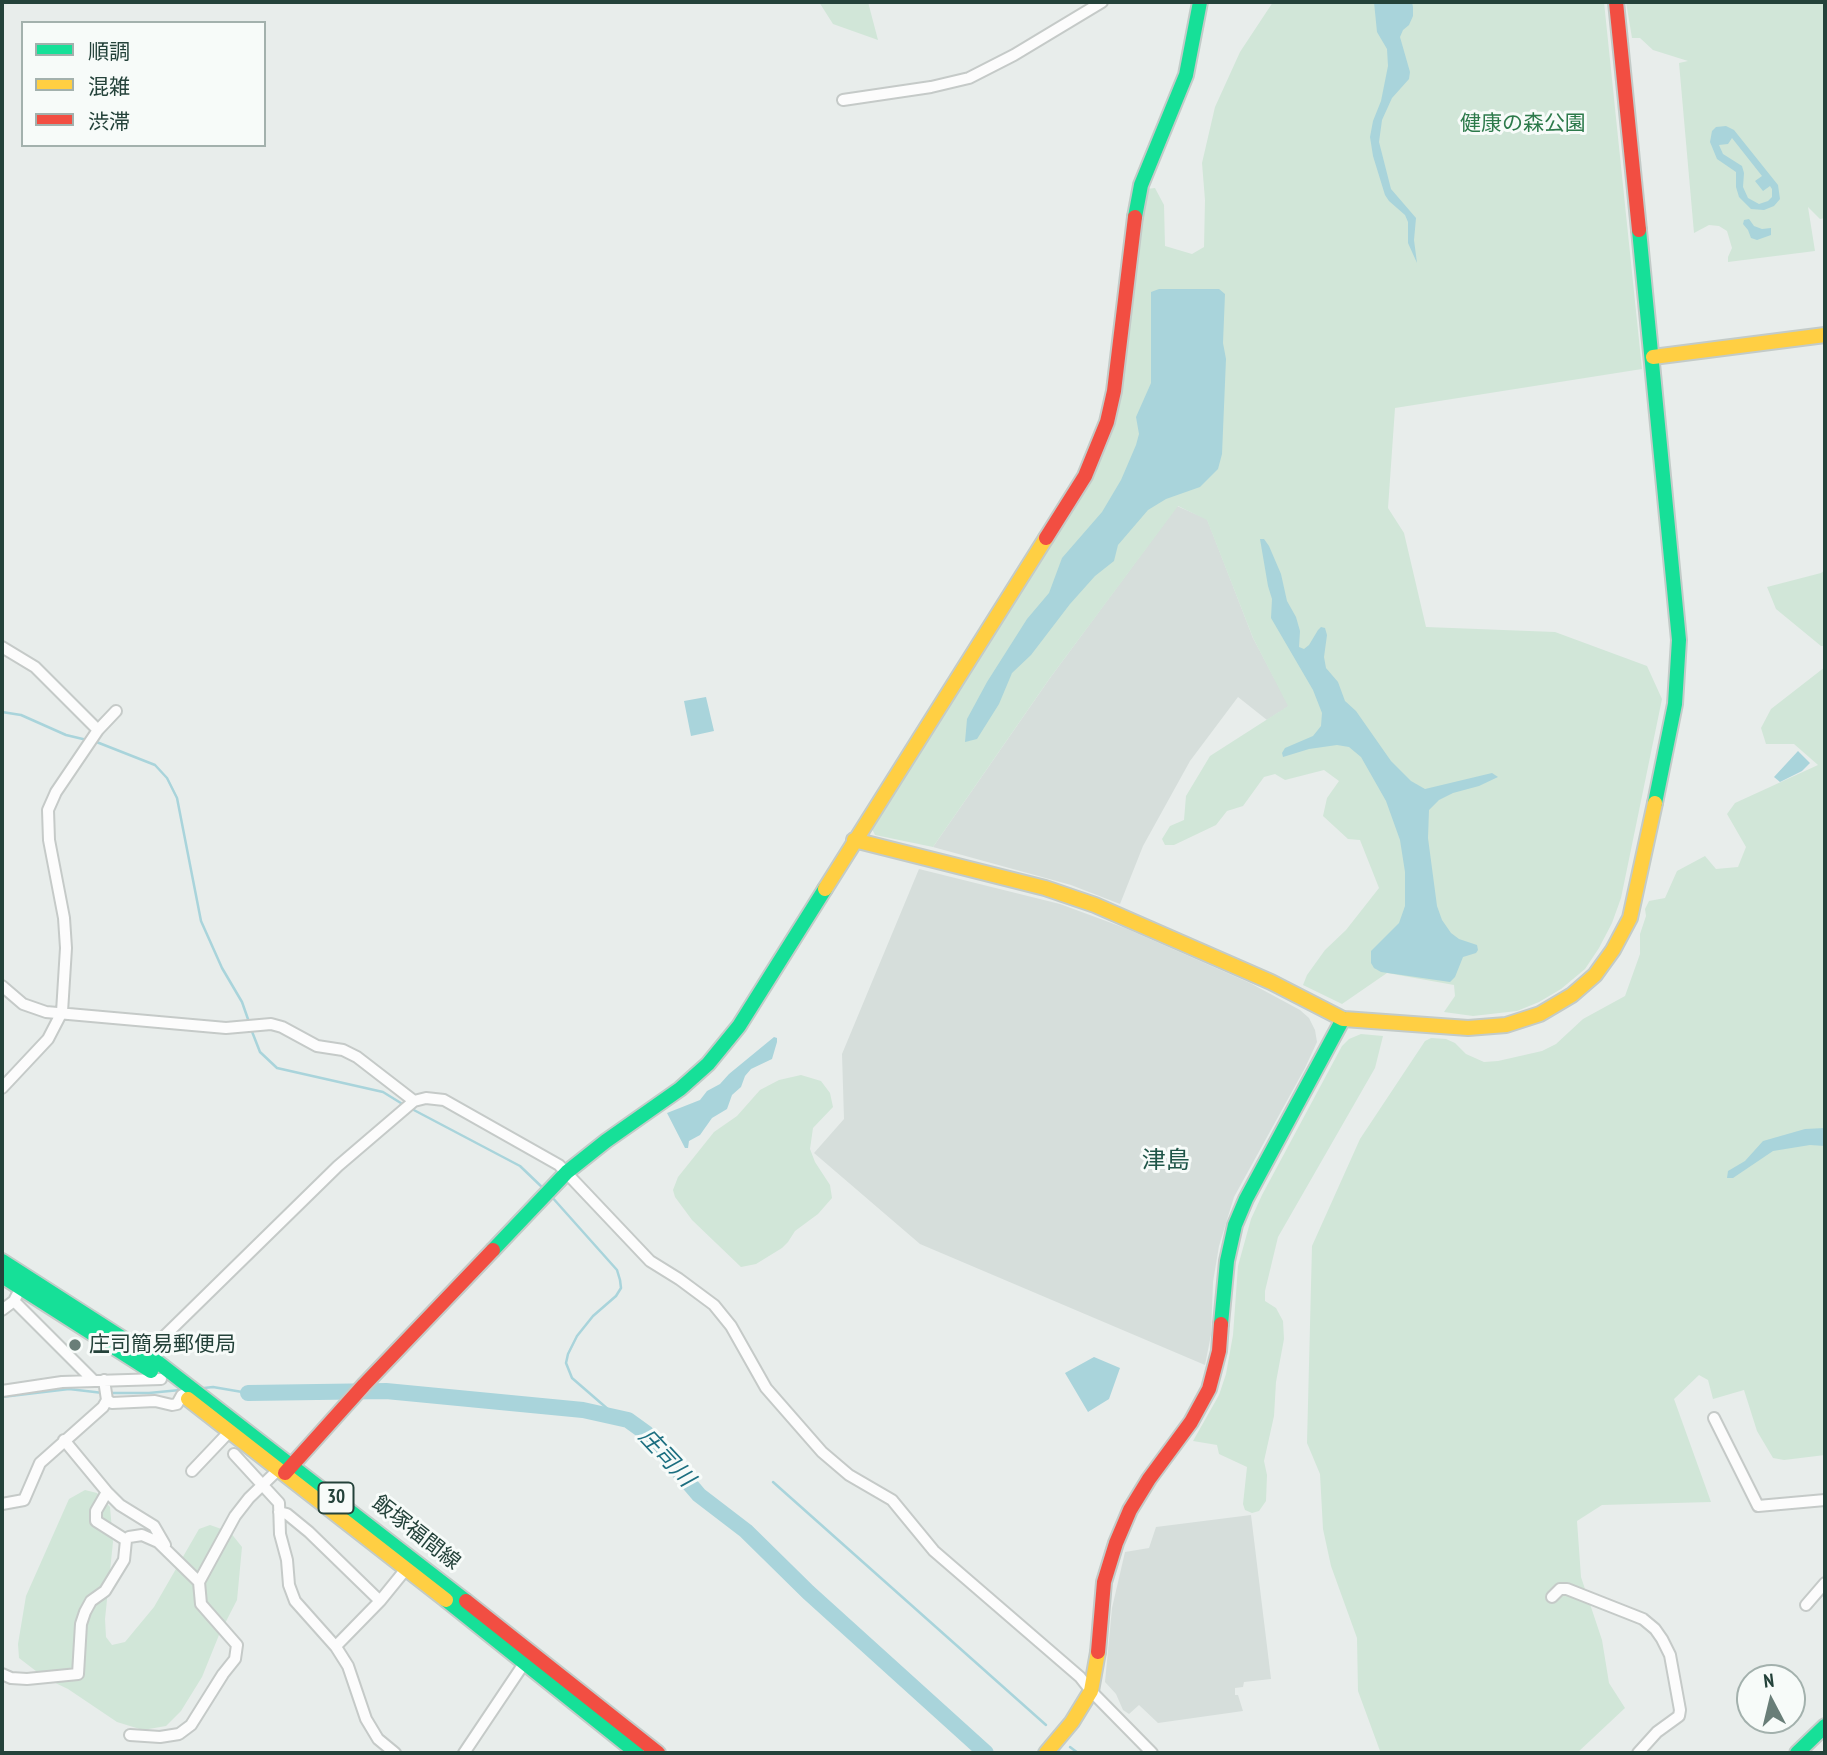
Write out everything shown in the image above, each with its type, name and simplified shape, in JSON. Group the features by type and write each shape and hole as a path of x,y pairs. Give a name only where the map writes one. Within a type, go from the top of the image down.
{"street":[{"path":"843,100 931,87 969,78 1014,55 1102,2"},
{"path":"130,1735 160,1737 178,1734 191,1725 235,1659 237,1645 201,1604 199,1582 234,1516 263,1484 285,1469 567,1172 672,1095 708,1064 738,1026 1085,476 1107,422 1114,391 1136,207 1147,166 1186,75 1200,2"},
{"path":"854,840 1045,888 1095,905 1271,982 1348,1019 1468,1028 1506,1025 1540,1014 1572,995 1595,975 1613,950 1630,918 1640,879 1675,704 1679,640 1616,2"},
{"path":"1653,357 1825,335"},
{"path":"2,647 35,667 98,730"},
{"path":"2,1088 48,1039 62,1012 66,948 64,918 49,840 48,810 56,792 98,730 116,711"},
{"path":"2,986 33,1010 226,1028 271,1024 282,1027 317,1046 343,1050 357,1057 414,1101"},
{"path":"1045,1753 1072,1722 1091,1691 1097,1661 1104,1582 1130,1510 1191,1422 1209,1389 1219,1352 1223,1286 1235,1225 1246,1199 1348,1019"},
{"path":"143,1358 338,1166 414,1101 426,1098 444,1100 567,1172 650,1261 714,1305 731,1326 766,1388 822,1452 849,1475 892,1500 934,1551 1080,1677 1152,1753"},
{"name":"飯塚福間線","path":"2,1261 143,1358 658,1753"},
{"name":"飯塚福間線","path":"2,1276 18,1295 143,1358 162,1379 285,1469 406,1569 525,1662 627,1750"},
{"path":"2,1310 18,1295 99,1381 107,1400 112,1403 155,1401 172,1405 177,1404 182,1395"},
{"path":"2,1391 62,1382 162,1379"},
{"path":"2,1504 23,1505 40,1463 103,1407 107,1400"},
{"path":"1714,1418 1758,1506 1825,1500"},
{"path":"192,1471 230,1431"},
{"path":"64,1440 120,1505 154,1526 168,1550 199,1582"},
{"path":"234,1454 279,1503 280,1534 287,1560 289,1585 295,1601 336,1646 348,1666 366,1719 378,1739 394,1753"},
{"path":"107,1492 96,1511 96,1521 126,1540"},
{"path":"279,1512 287,1514 309,1532 380,1601"},
{"path":"2,1674 11,1678 27,1679 78,1674 81,1624 91,1601 105,1591 124,1560 126,1540 129,1536 142,1535 168,1550"},
{"path":"336,1646 380,1601 406,1569"},
{"path":"1805,1605 1825,1583"},
{"path":"1552,1597 1560,1589 1567,1589 1643,1619 1662,1639 1670,1655 1679,1716 1657,1732 1638,1753"},
{"path":"464,1753 525,1662"},
{"path":"1797,1753 1825,1726"}],"shaded area":[{"path":"1177,506 1207,519 1253,638 1289,706 1267,720 1238,697 1190,761 1143,846 1120,904 1071,885 933,847 1050,678"},
{"path":"919,869 1060,904 1125,928 1250,983 1300,1010 1309,1018 1317,1042 1234,1197 1219,1246 1213,1282 1211,1335 1205,1365 920,1244 814,1153 844,1119 842,1054"},
{"path":"1251,1515 1271,1679 1244,1682 1243,1687 1235,1688 1235,1695 1238,1695 1243,1711 1158,1723 1139,1705 1129,1714 1123,1710 1116,1694 1105,1682 1112,1608 1125,1552 1149,1548 1156,1527"}],"green space":[{"path":"819,2 868,2 878,40 833,24"},
{"name":"健康の森公園","path":"1273,2 1604,2 1642,369 1395,408 1388,508 1404,533 1426,627 1555,632 1647,666 1662,699 1621,898 1612,923 1585,969 1561,989 1517,1011 1473,1016 1444,1012 1455,996 1454,985 1387,973 1342,1004 1303,985 1325,950 1346,930 1379,888 1360,840 1348,839 1323,816 1327,798 1339,781 1324,770 1285,780 1275,774 1264,777 1243,806 1227,811 1216,825 1174,845 1165,845 1162,839 1170,826 1184,820 1186,796 1210,756 1288,706 1253,638 1207,520 1178,506 1050,678 933,847 875,835 871,827 1089,481 1118,392 1146,189 1155,188 1164,205 1165,246 1192,254 1204,247 1205,200 1202,163 1215,107 1240,52"},
{"path":"1626,2 1825,2 1825,218 1820,219 1808,207 1815,251 1728,262 1732,248 1727,231 1719,226 1709,225 1694,233 1679,63 1688,61 1653,50 1640,38 1632,38"},
{"path":"1825,570 1825,646 1821,646 1776,609 1767,587"},
{"path":"1825,667 1825,1455 1784,1460 1773,1458 1757,1431 1744,1390 1713,1399 1708,1380 1699,1375 1674,1399 1711,1502 1602,1505 1577,1521 1581,1577 1602,1640 1609,1683 1625,1708 1577,1753 1380,1751 1358,1691 1357,1638 1331,1566 1323,1529 1320,1474 1307,1443 1312,1246 1360,1139 1425,1041 1431,1038 1446,1039 1455,1043 1466,1054 1484,1062 1498,1061 1542,1051 1556,1044 1583,1019 1625,996 1640,954 1640,934 1649,901 1665,898 1677,871 1705,856 1716,869 1738,867 1746,847 1727,814 1735,803 1818,765 1794,744 1766,744 1761,728 1771,709"},
{"path":"1361,1034 1383,1036 1375,1068 1278,1237 1265,1291 1265,1301 1276,1308 1283,1321 1284,1339 1276,1382 1274,1416 1264,1461 1267,1475 1266,1501 1259,1511 1252,1513 1245,1510 1243,1504 1247,1467 1219,1454 1217,1445 1193,1441 1219,1395 1226,1374 1233,1335 1238,1266 1251,1219 1342,1046 1349,1039"},
{"path":"801,1075 821,1081 830,1093 833,1107 813,1128 810,1149 830,1185 832,1198 818,1214 795,1231 782,1248 756,1264 741,1267 692,1220 673,1190 678,1177 714,1132 737,1116 760,1090 779,1080"},
{"path":"85,1490 97,1493 110,1507 113,1542 105,1619 106,1637 112,1645 125,1642 154,1607 199,1529 210,1525 230,1532 242,1547 237,1600 202,1677 181,1711 166,1726 143,1730 117,1722 68,1689 45,1678 19,1658 18,1644 26,1596 69,1499"}],"water":[{"path":"1374,2 1412,2 1413,7 1413,16 1400,37 1410,72 1409,79 1392,98 1382,120 1379,142 1391,189 1416,218 1414,240 1417,263 1408,243 1408,222 1405,215 1385,195 1373,156 1370,137 1388,66 1387,49 1377,32"},
{"path":"1726,126 1734,130 1778,185 1780,199 1774,206 1764,210 1751,209 1739,197 1736,172 1717,159 1710,142 1712,131 1716,127","holes":["1732,138 1762,176 1755,181 1763,191 1770,186 1772,197 1759,204 1748,198 1743,187 1742,166 1723,154 1719,145 1728,144"]},
{"path":"1749,219 1754,226 1771,228 1771,235 1757,240 1751,238 1743,224 1744,220"},
{"path":"1159,289 1219,289 1225,294 1223,343 1226,359 1222,454 1218,469 1200,487 1166,499 1148,510 1118,545 1114,561 1095,576 1031,655 1012,673 999,704 977,739 965,742 967,719 987,682 1027,619 1049,593 1062,558 1102,512 1121,480 1136,445 1139,434 1136,417 1151,383 1151,292"},
{"path":"1260,539 1264,539 1269,546 1281,574 1287,601 1300,631 1299,647 1304,649 1321,627 1325,628 1326,668 1338,682 1345,701 1356,711 1391,761 1411,781 1425,789 1492,773 1498,777 1479,786 1453,793 1439,800 1429,810 1428,838 1437,906 1451,933 1477,945 1478,950 1463,957 1455,977 1450,982 1381,972 1371,963 1371,951 1399,923 1405,906 1405,872 1400,840 1386,801 1361,757 1349,747 1337,745 1309,749 1283,757 1285,748 1313,736 1321,726 1322,713 1313,690 1271,618 1272,599"},
{"path":"706,697 714,731 691,736 684,701"},
{"path":"1798,751 1810,763 1802,771 1780,782 1774,777"},
{"path":"774,1037 777,1042 772,1059 751,1069 741,1087 732,1095 727,1109 712,1118 700,1135 689,1141 688,1148 685,1148 667,1113 700,1100 707,1091 720,1084"},
{"path":"1825,1128 1825,1146 1810,1145 1773,1151 1733,1178 1727,1178 1728,1171 1745,1161 1763,1141 1805,1129"},
{"path":"1094,1357 1120,1368 1109,1399 1088,1412 1065,1373"}],"waterway":[{"path":"2,712 21,715 66,735 87,740"},
{"path":"94,741 155,765 167,778 177,798 201,921 222,968 242,1002 249,1022"},
{"path":"251,1029 260,1052 277,1068 383,1092 404,1105"},
{"path":"410,1108 520,1166 544,1189"},
{"path":"551,1196 617,1270 620,1280 621,1288 616,1296 593,1316 577,1336 566,1363 572,1378 617,1417"},
{"path":"204,1388 248,1393"},
{"path":"2,1397 69,1389 103,1393"},
{"path":"109,1393 180,1390"},
{"name":"庄司川","path":"248,1393 386,1391 583,1410 628,1420 646,1433 699,1495 746,1531 808,1592 986,1753"},
{"path":"773,1482 1046,1725"},
{"path":"1070,1747 1078,1753"}],"traffic: fast":[{"path":"1135,217 1141,185 1186,75 1200,2"},
{"path":"1639,230 1679,640 1675,704 1655,803"},
{"path":"493,1250 567,1172 680,1089 708,1064 739,1026 825,889"},
{"path":"1221,1324 1227,1261 1235,1225 1246,1199 1343,1019"},
{"path":"2,1261 147,1354 466,1601"},
{"path":"2,1276 151,1371"},
{"path":"446,1600 637,1753"},
{"path":"1797,1753 1825,1726"}],"traffic: slow":[{"path":"1653,357 1825,335"},
{"path":"825,889 1046,538"},
{"path":"1344,1019 1468,1028 1506,1025 1540,1014 1572,995 1595,975 1613,950 1630,918 1655,803"},
{"path":"854,840 1045,888 1095,905 1271,982 1343,1019"},
{"path":"188,1399 446,1600"},
{"path":"1046,1753 1072,1722 1091,1691 1098,1652"}],"traffic: jam":[{"path":"1616,2 1639,230"},
{"path":"1046,538 1085,476 1107,422 1114,391 1135,217"},
{"path":"285,1473 364,1385 493,1250"},
{"path":"1098,1652 1104,1582 1116,1543 1130,1510 1191,1422 1209,1389 1219,1351 1221,1324"},
{"path":"466,1601 658,1753"}],"place":[{"name":"庄司簡易郵便局","path":"75,1345"}],"district":[{"name":"津島","path":"1166,1161"}]}
